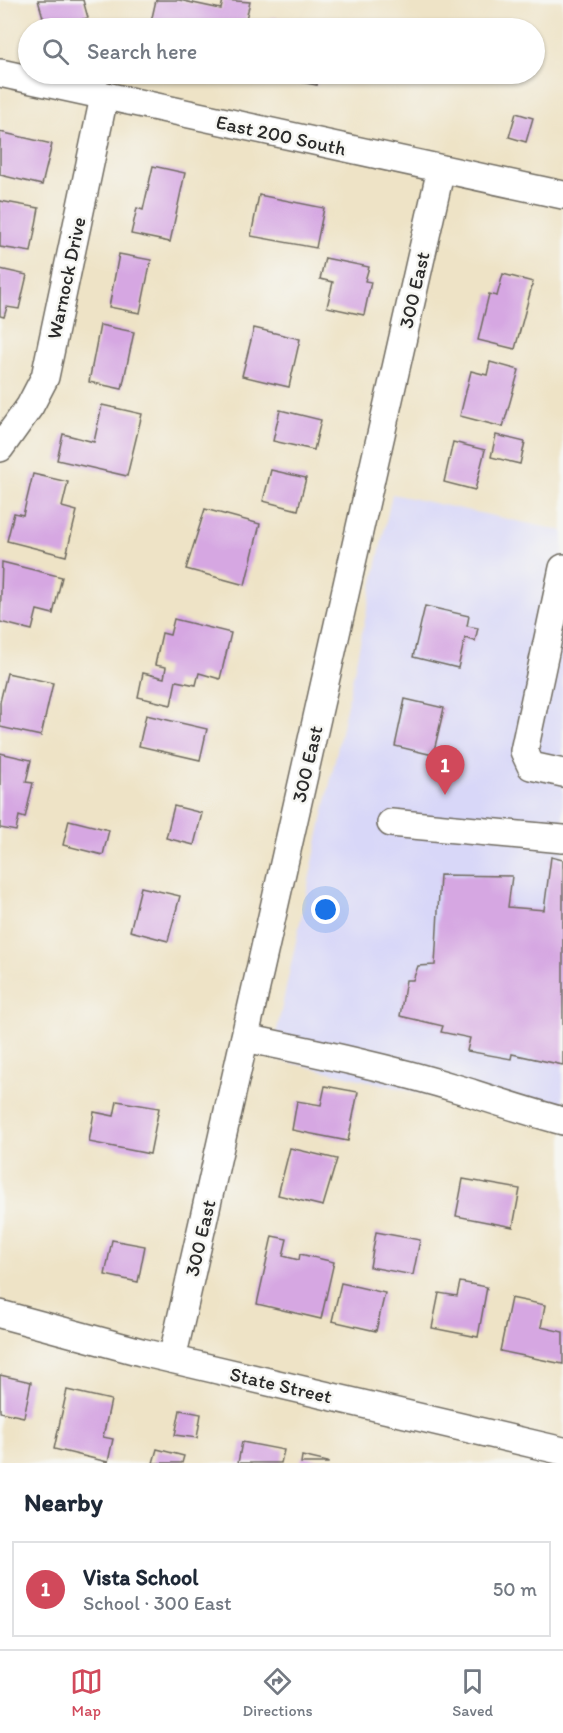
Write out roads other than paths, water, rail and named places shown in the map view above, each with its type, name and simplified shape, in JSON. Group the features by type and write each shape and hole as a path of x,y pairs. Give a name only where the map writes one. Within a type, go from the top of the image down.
{"street":[{"name":"East 200 South","path":"0,73 18,77"},
{"name":"East 200 South","path":"48,84 563,195"},
{"name":"Warnock Drive","path":"0,448 30,406 45,377 104,97"},
{"name":"300 East","path":"172,1359 441,169"},
{"path":"563,568 524,751 531,766 563,773"},
{"path":"391,823 563,839"},
{"path":"245,1038 372,1066 463,1091 511,1108 563,1121"},
{"name":"State Street","path":"0,1314 172,1359 563,1451"}],"place":[{"name":"Vista School","path":"445,795"}]}
